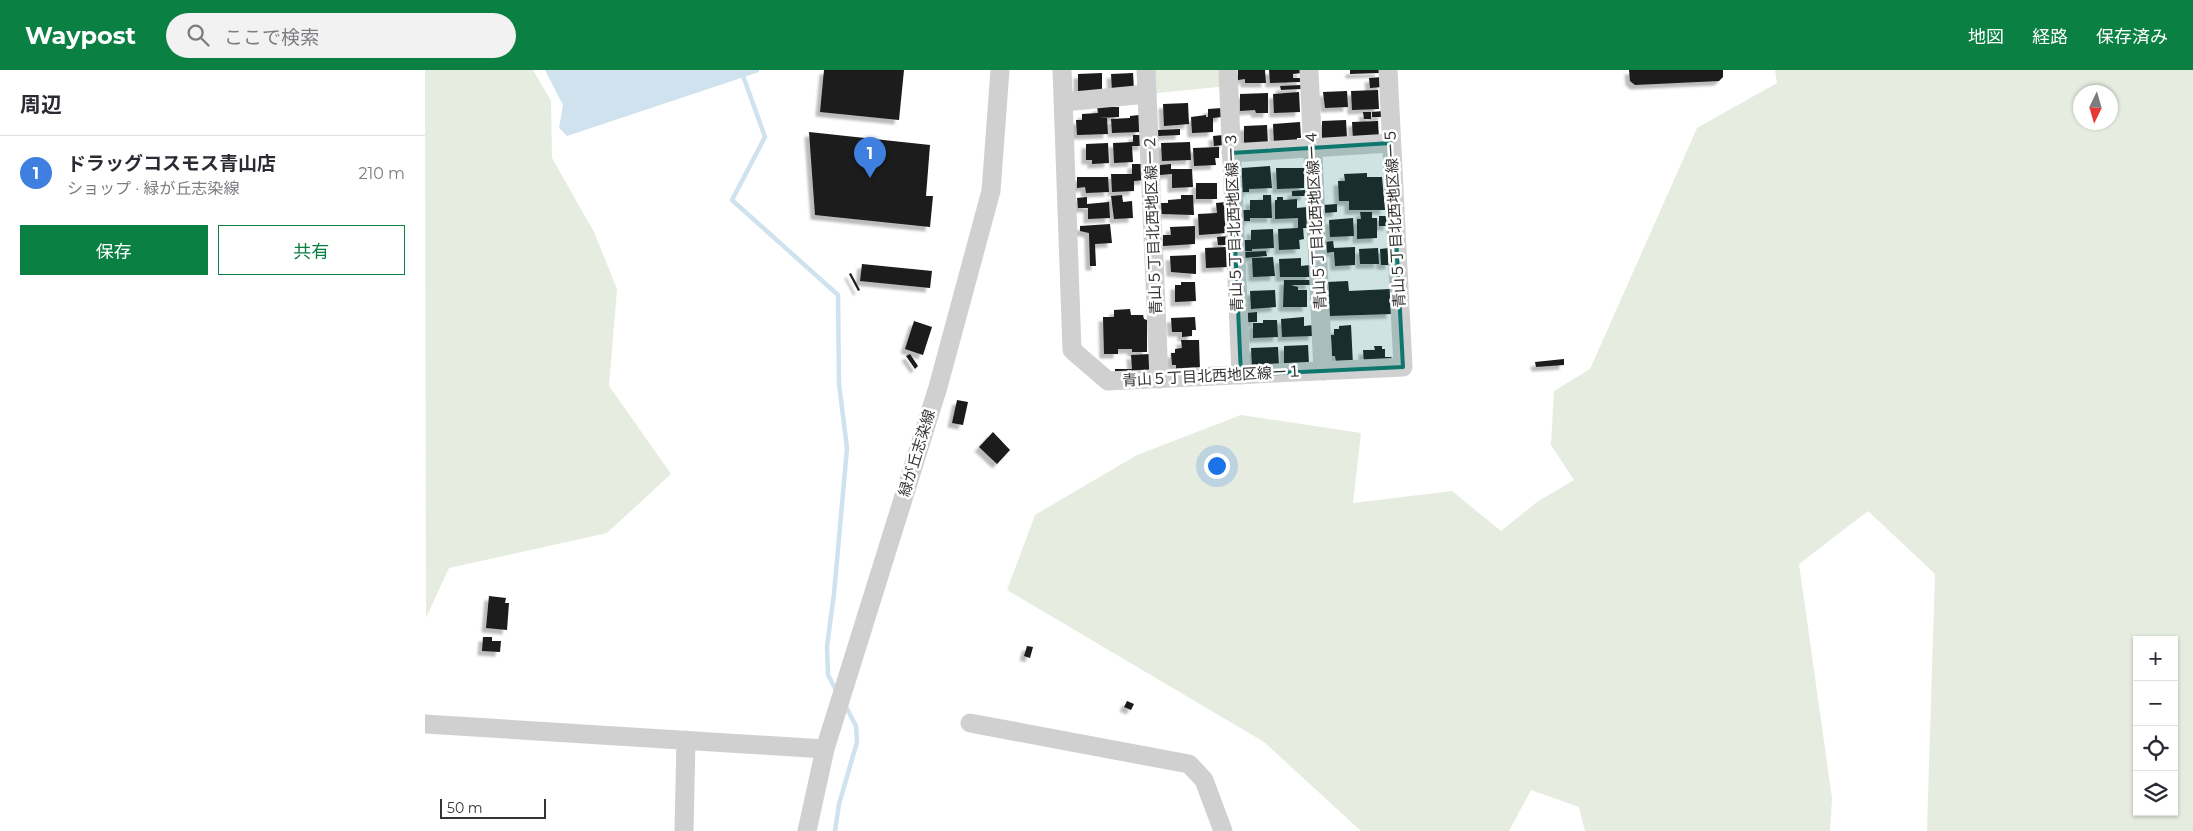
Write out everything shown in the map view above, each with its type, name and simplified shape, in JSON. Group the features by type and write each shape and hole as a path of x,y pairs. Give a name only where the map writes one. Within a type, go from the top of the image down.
{"street":[{"name":"緑が丘志染線","path":"807,831 825,749 938,387 991,191 1000,70"},
{"name":"青山５丁目北西地区線ー１","path":"1062,70 1072,350 1108,381 1403,367"},
{"name":"青山５丁目北西地区線ー２","path":"1146,70 1159,379"},
{"name":"青山５丁目北西地区線ー３","path":"1228,70 1241,375"},
{"name":"青山５丁目北西地区線ー４","path":"1309,70 1323,371"},
{"name":"青山５丁目北西地区線ー５","path":"1388,70 1403,367"},
{"path":"1063,102 1147,94"},
{"path":"1231,153 1391,143"},
{"path":"970,722 1189,764 1204,780 1223,831"},
{"path":"425,724 825,749"},
{"path":"684,831 686,740"}],"highlighted area":[{"path":"1391,143 1403,367 1241,375 1231,153"}],"shaded area":[{"path":"425,70 533,70 551,101 552,158 594,232 617,289 609,386 671,474 607,533 449,568 426,618"},
{"path":"1146,70 1228,70 1229,86 1147,94"},
{"path":"1775,70 2193,70 2193,831 1927,831 1935,574 1868,511 1799,564 1832,798 1830,831 1585,831 1579,807 1531,790 1509,831 1361,831 1264,742 1007,590 1035,515 1137,455 1241,415 1361,433 1353,503 1452,491 1501,531 1537,502 1574,480 1551,445 1554,391 1590,369 1697,128 1777,83"}],"water":[{"path":"545,70 759,70 759,72 567,136 559,128 563,105"}],"building":[{"path":"824,70 904,70 899,120 820,112"},
{"path":"1238,70 1265,70 1266,83 1245,83 1245,79 1238,80"},
{"path":"1269,70 1302,70 1302,73 1293,74 1293,78 1301,78 1301,82 1270,83"},
{"path":"1350,70 1379,70 1379,73 1350,74"},
{"path":"1629,70 1723,70 1723,77 1719,81 1635,85 1630,81"},
{"path":"1102,73 1102,92 1078,93 1078,74"},
{"path":"1133,73 1134,90 1112,91 1111,74"},
{"path":"1382,77 1382,87 1370,88 1369,78"},
{"path":"1301,85 1301,89 1281,90 1280,86"},
{"path":"1378,90 1379,109 1352,110 1351,91"},
{"path":"1347,91 1348,107 1325,108 1323,92"},
{"path":"1299,92 1300,112 1274,113 1273,94"},
{"path":"1268,93 1268,113 1256,113 1255,110 1240,111 1240,94"},
{"path":"1188,103 1189,124 1164,126 1163,104"},
{"path":"1097,107 1119,107 1119,117 1098,118 1107,118 1108,134 1077,135 1076,120 1082,120 1082,114 1098,113"},
{"path":"1222,108 1222,117 1213,118 1213,132 1192,133 1191,117 1206,115 1208,117 1208,109"},
{"path":"1383,111 1382,117 1372,117 1372,112"},
{"path":"1363,112 1371,112 1371,119 1364,119"},
{"path":"1139,115 1140,132 1112,133 1111,119 1130,118 1130,116"},
{"path":"1346,120 1347,138 1322,139 1322,121"},
{"path":"1378,121 1379,139 1353,140 1352,122"},
{"path":"1300,122 1301,138 1297,138 1297,143 1274,144 1273,124"},
{"path":"1267,125 1268,145 1244,146 1244,126"},
{"path":"1180,129 1180,135 1158,136 1158,130"},
{"path":"809,132 930,145 926,196 933,196 930,227 815,215"},
{"path":"1133,135 1143,135 1143,146 1132,146 1133,162 1114,163 1113,143 1133,142"},
{"path":"1223,135 1224,145 1214,146 1213,136"},
{"path":"1190,142 1191,160 1162,161 1161,143"},
{"path":"1108,143 1109,163 1092,164 1092,160 1086,160 1086,144"},
{"path":"1219,147 1219,158 1215,158 1216,165 1194,166 1193,148"},
{"path":"1132,164 1144,164 1145,180 1134,181 1134,191 1112,192 1111,174 1132,174"},
{"path":"1171,164 1171,169 1192,169 1193,187 1172,188 1172,174 1160,175 1160,165"},
{"path":"1270,166 1272,188 1249,189 1249,192 1241,192 1242,168"},
{"path":"1276,168 1304,168 1304,188 1277,189"},
{"path":"1367,173 1367,177 1382,177 1385,210 1349,210 1349,201 1339,201 1338,181 1345,181 1344,174"},
{"path":"1077,177 1108,177 1109,192 1086,193 1085,187 1077,188"},
{"path":"1196,183 1217,183 1217,199 1196,199"},
{"path":"1305,190 1305,196 1292,196 1292,191"},
{"path":"1122,195 1123,202 1132,201 1133,218 1114,219 1111,196"},
{"path":"1181,195 1193,195 1194,215 1161,214 1161,203 1168,203 1168,200 1181,199"},
{"path":"1263,195 1271,195 1272,218 1250,218 1250,221 1242,221 1242,210 1250,210 1250,200 1263,200"},
{"path":"1087,197 1087,204 1109,202 1110,218 1088,219 1088,208 1078,208 1077,198"},
{"path":"1277,197 1283,197 1283,200 1297,199 1297,208 1307,207 1308,228 1303,228 1304,239 1299,240 1300,249 1279,250 1278,229 1298,228 1298,218 1275,219 1275,200 1277,200"},
{"path":"1226,202 1226,233 1199,235 1198,214 1217,213 1216,203"},
{"path":"1337,204 1337,212 1323,213 1323,205"},
{"path":"1360,212 1372,212 1372,218 1377,218 1377,238 1357,239 1357,219 1361,219"},
{"path":"1379,216 1388,216 1388,226 1379,226"},
{"path":"1353,218 1354,236 1330,237 1329,220"},
{"path":"1110,224 1112,243 1095,244 1096,266 1090,266 1089,233 1080,231 1080,226"},
{"path":"1195,226 1195,244 1163,246 1163,235 1171,235 1170,227"},
{"path":"1273,229 1274,248 1244,251 1244,240 1251,240 1251,230"},
{"path":"1228,236 1228,245 1218,245 1217,237"},
{"path":"1333,241 1334,248 1355,247 1355,265 1335,266 1334,252 1324,253 1324,242"},
{"path":"1227,247 1228,267 1206,268 1205,248"},
{"path":"1378,248 1379,264 1360,264 1359,249"},
{"path":"1389,248 1390,265 1381,265 1380,249"},
{"path":"1266,251 1267,256 1244,258 1244,252"},
{"path":"1196,255 1196,274 1171,272 1170,256"},
{"path":"1273,257 1275,276 1253,277 1252,258"},
{"path":"1301,258 1301,266 1310,265 1311,277 1280,277 1279,259"},
{"path":"862,264 932,271 930,288 860,281"},
{"path":"851,273 860,290 858,291 849,274"},
{"path":"1284,280 1310,280 1310,285 1291,285 1298,287 1298,290 1307,290 1307,307 1283,307"},
{"path":"1348,281 1349,291 1390,289 1391,314 1329,316 1327,282"},
{"path":"1181,282 1195,282 1196,301 1175,302 1175,285 1181,285"},
{"path":"1275,290 1276,307 1251,309 1250,291"},
{"path":"1130,309 1131,315 1143,315 1144,319 1147,320 1147,352 1132,352 1132,349 1118,349 1118,354 1104,354 1103,317 1114,317 1114,310"},
{"path":"1257,312 1257,322 1247,322 1246,313"},
{"path":"1195,317 1196,330 1192,330 1192,336 1182,337 1182,332 1172,332 1171,318"},
{"path":"1304,317 1304,326 1313,325 1313,336 1282,337 1281,319"},
{"path":"1263,320 1277,320 1278,337 1253,338 1253,323 1263,323"},
{"path":"914,321 932,327 923,355 905,349"},
{"path":"1351,325 1353,365 1336,362 1335,356 1332,356 1331,335 1334,335 1334,329 1339,329 1339,326"},
{"path":"1181,340 1199,340 1200,370 1176,371 1176,365 1172,365 1171,353 1175,353 1175,349 1182,348"},
{"path":"1308,345 1309,364 1284,365 1284,346"},
{"path":"1374,346 1382,346 1382,349 1385,349 1385,357 1392,357 1386,363 1364,364 1363,350 1375,350"},
{"path":"1278,347 1279,365 1252,367 1251,348"},
{"path":"910,354 918,366 915,369 906,356"},
{"path":"1150,354 1151,368 1145,373 1115,374 1115,369 1132,369 1131,355"},
{"path":"1564,359 1564,365 1536,367 1535,362"},
{"path":"957,400 968,402 963,425 952,423"},
{"path":"993,432 1010,450 997,464 979,447"},
{"path":"489,596 506,598 505,603 509,603 507,630 486,628"},
{"path":"483,637 492,637 492,641 501,641 500,652 482,651"},
{"path":"1027,646 1033,647 1030,658 1024,656"},
{"path":"1127,701 1134,704 1131,710 1124,707"}],"waterway":[{"path":"741,70 765,137 732,200 838,295 839,384 847,448 834,594 827,646 828,675 837,692"},
{"path":"835,831 839,804 857,742 856,726 845,705"}],"place":[{"name":"ドラッグコスモス青山店","path":"870,178"}]}
